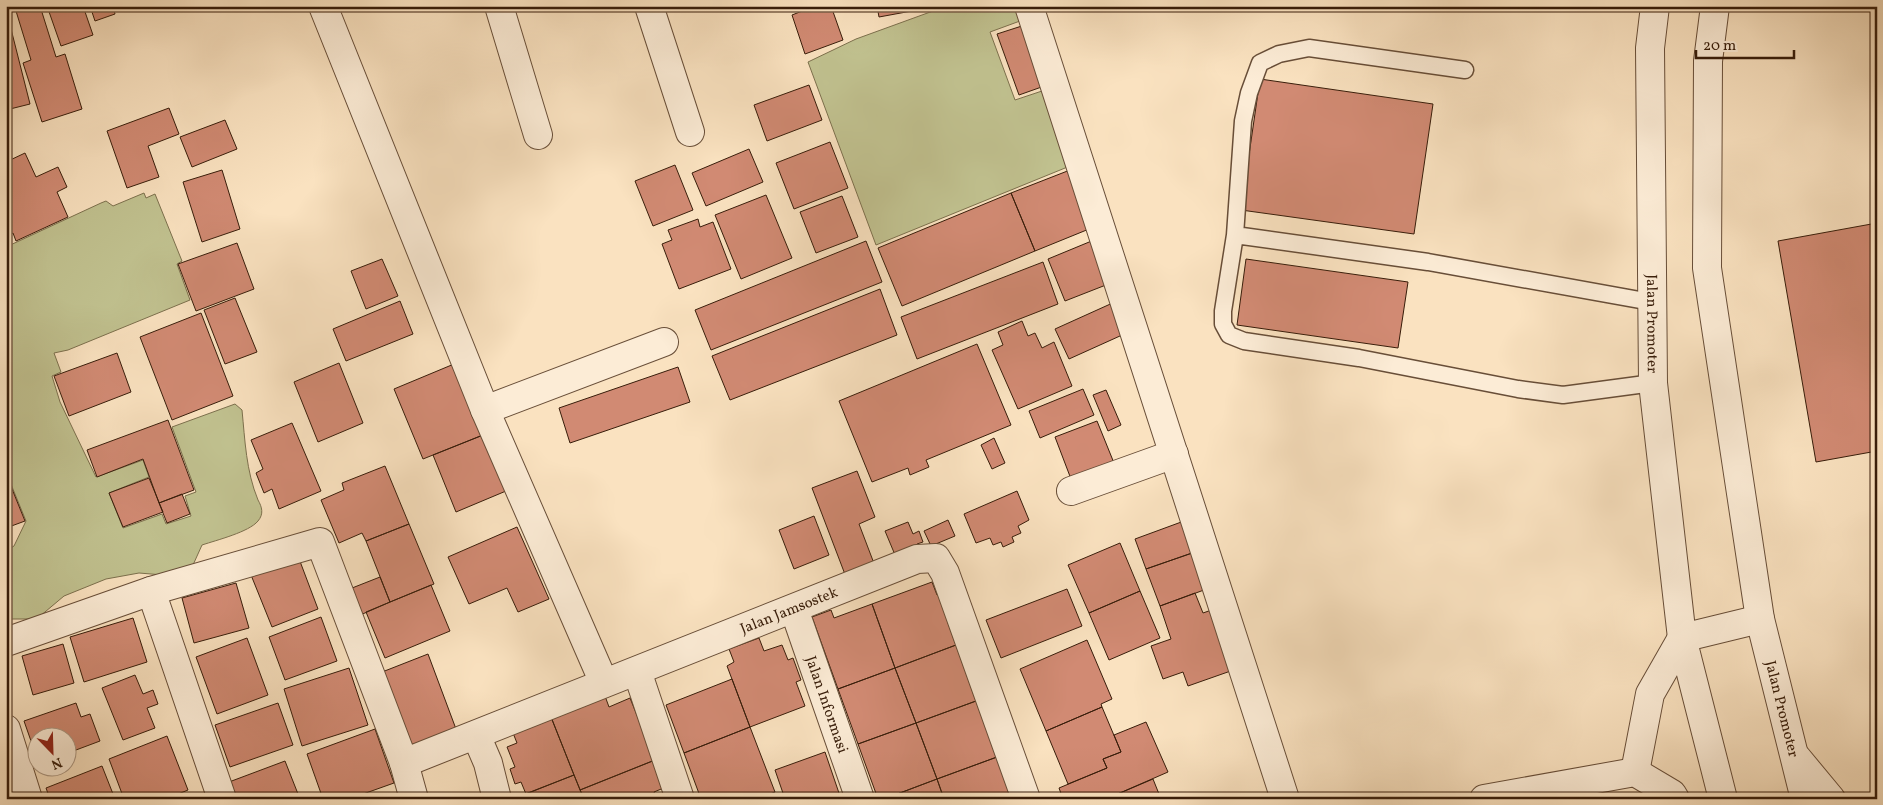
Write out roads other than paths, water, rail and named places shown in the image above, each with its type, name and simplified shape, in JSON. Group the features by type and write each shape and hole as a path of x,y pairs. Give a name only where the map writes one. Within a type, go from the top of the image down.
{"street":[{"path":"323,6 485,410 604,683"},
{"path":"499,6 538,135"},
{"path":"649,6 690,132"},
{"path":"1029,6 1286,799"},
{"name":"Jalan Promoter","path":"1655,6 1650,48 1653,383 1682,638 1723,799"},
{"name":"Jalan Promoter","path":"1714,6 1708,61 1707,268 1760,619 1795,755 1804,799"},
{"path":"485,410 664,342"},
{"path":"1071,491 1174,454"},
{"path":"6,642 151,591 320,542 404,763 414,799"},
{"name":"Jalan Jamsostek","path":"404,763 917,559 936,558 945,573 1026,799"},
{"path":"151,591 222,799"},
{"name":"Jalan Informasi","path":"794,609 860,799"},
{"path":"1636,772 1650,694 1682,638 1760,619"},
{"path":"636,671 680,799"},
{"path":"6,728 28,799"},
{"path":"476,735 488,763 498,799"},
{"path":"1795,755 1832,799"},
{"path":"1484,799 1636,772 1672,794 1675,799"}],"lane":[{"path":"1465,70 1310,48 1279,54 1260,64 1249,93 1243,121 1235,235 1223,311 1223,324 1229,335 1244,341 1359,358 1518,389 1564,395 1653,383"},
{"path":"1235,235 1428,262 1651,302"}]}
